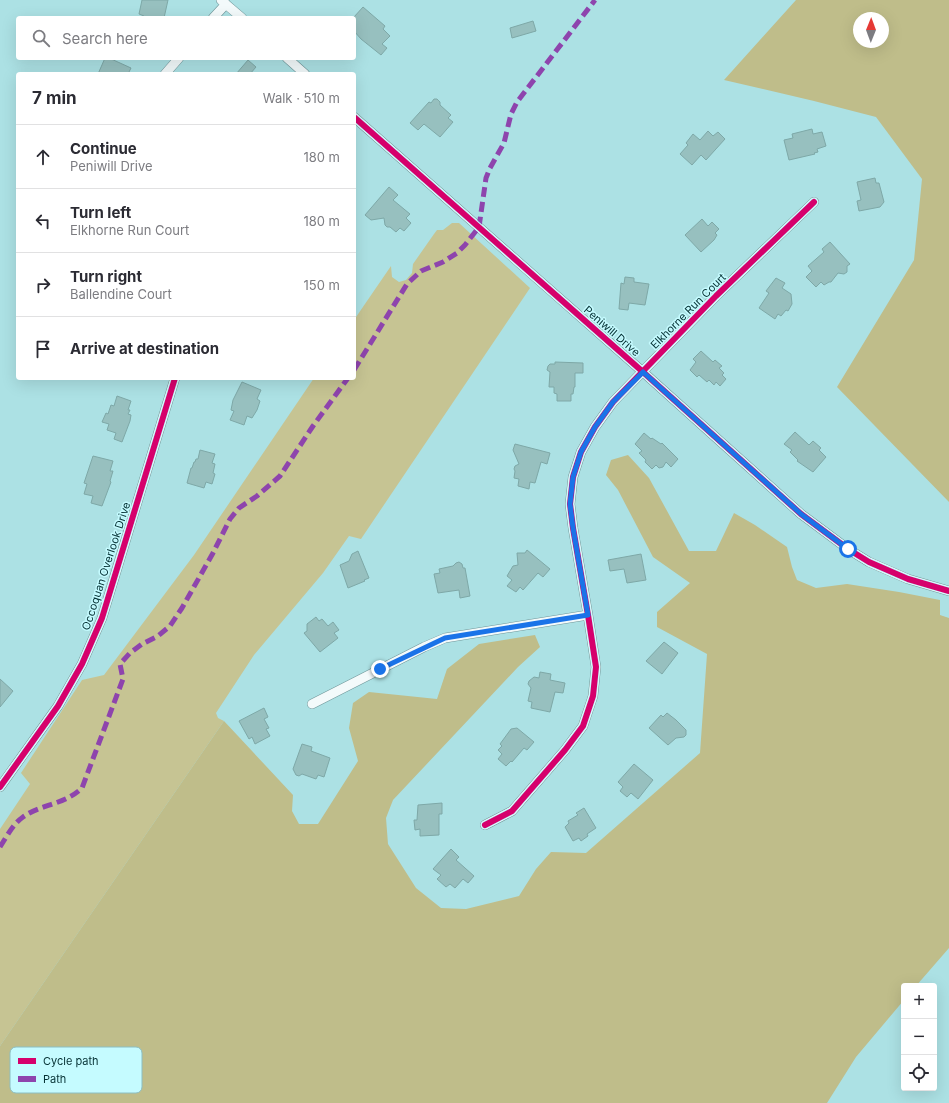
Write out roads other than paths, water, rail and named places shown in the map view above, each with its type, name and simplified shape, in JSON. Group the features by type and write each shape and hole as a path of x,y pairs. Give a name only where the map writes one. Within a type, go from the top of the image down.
{"street":[{"path":"214,16 224,2 240,16"},
{"path":"167,72 177,60"},
{"path":"289,60 303,72"},
{"name":"Peniwill Drive","path":"356,119 643,372 801,514 848,549 870,562 908,579 949,591"},
{"name":"Elkhorne Run Court","path":"485,826 512,812 566,750 583,726 593,696 596,666 570,504 573,477 581,452 595,427 613,402 716,296 814,202"},
{"name":"Occoquan Overlook Drive","path":"0,787 58,706 82,664 102,618 174,380"},
{"path":"312,704 424,647 445,638 588,615"}]}
